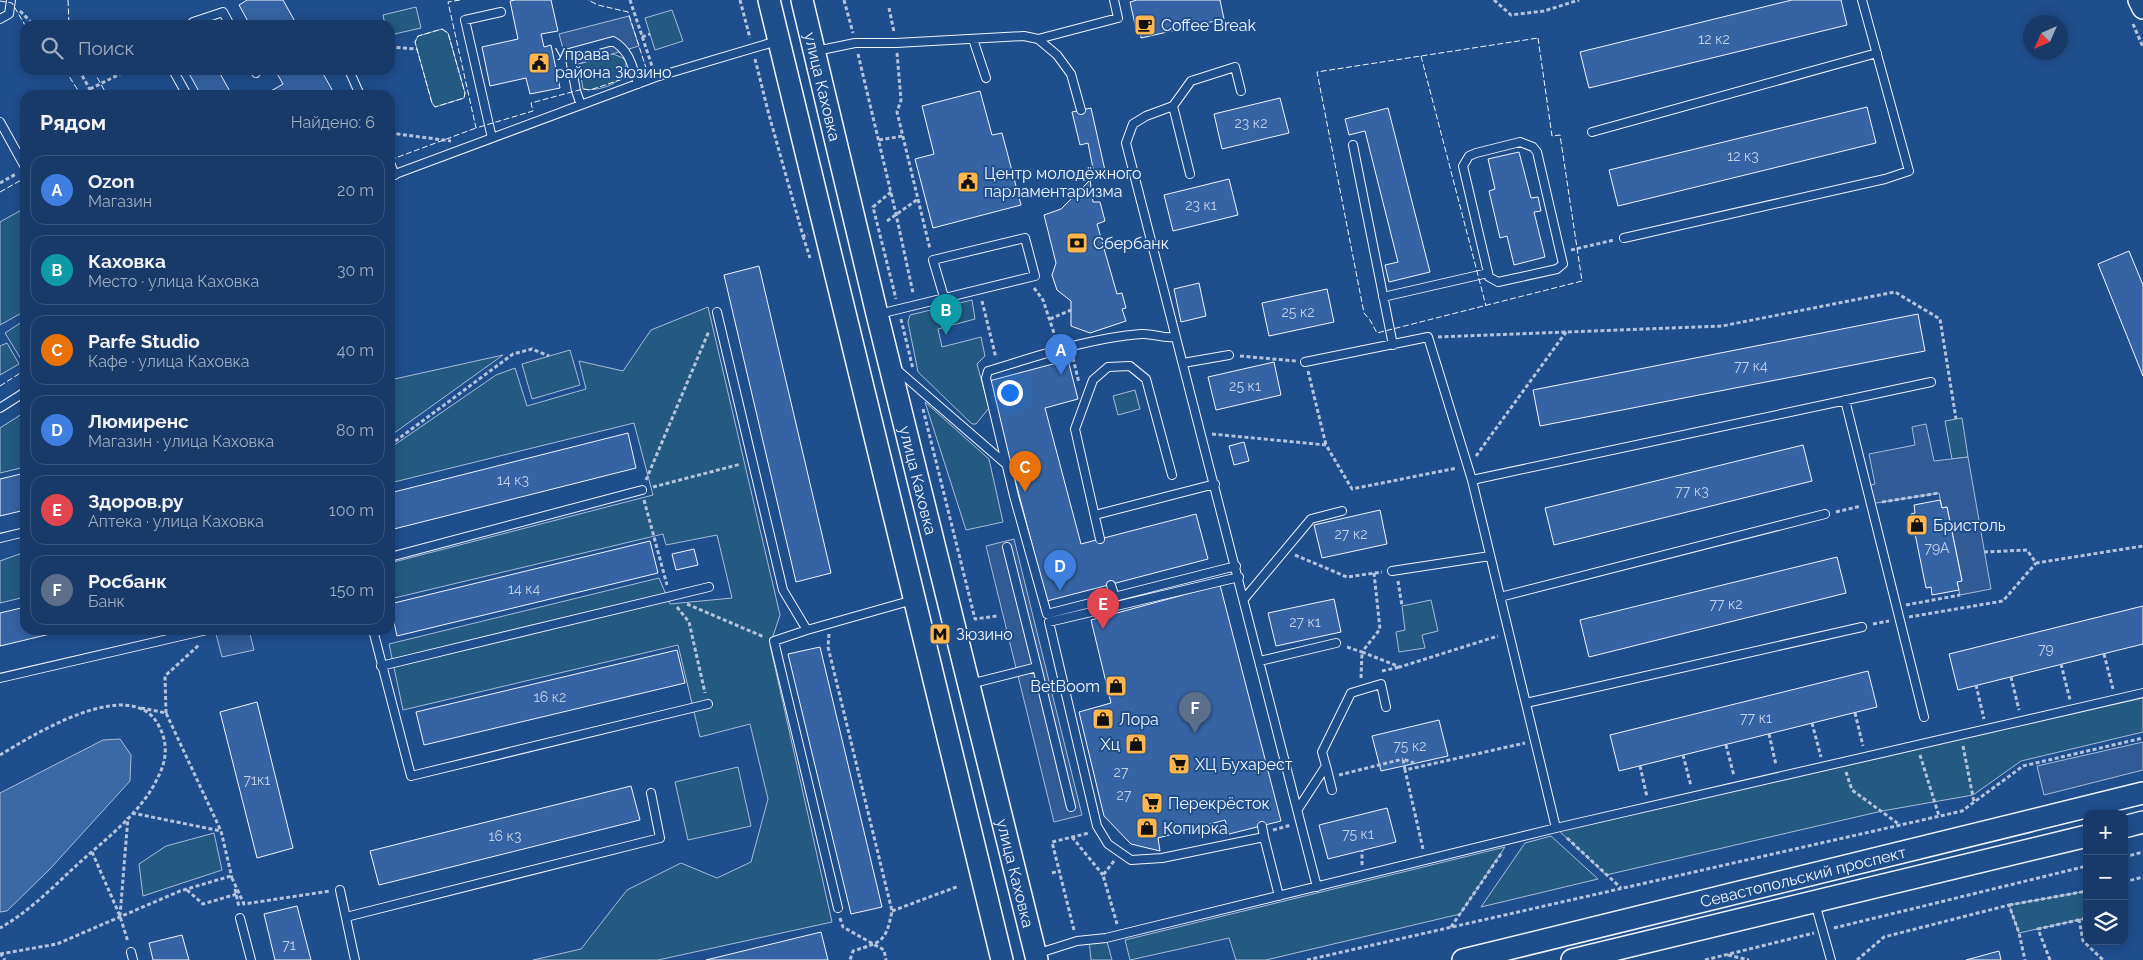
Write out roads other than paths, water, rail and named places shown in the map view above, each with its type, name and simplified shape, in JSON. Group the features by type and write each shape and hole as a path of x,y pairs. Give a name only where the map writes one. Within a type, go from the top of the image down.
{"main road":[{"name":"улица Каховка","path":"769,0 1002,960"},
{"name":"улица Каховка","path":"802,0 877,314 1036,957"},
{"path":"2140,0 2143,8"},
{"name":"Севастопольский проспект","path":"1463,960 2143,793"},
{"path":"2128,826 2143,822"},
{"name":"Севастопольский проспект","path":"1572,960 2083,837"}],"lane":[{"path":"0,19 8,14 11,0"},
{"path":"814,51 855,43 896,43 1024,36 1038,38 1118,18 1114,0"},
{"path":"1624,238 1885,179 1909,171 1862,0"},
{"path":"199,20 223,12 227,20"},
{"path":"492,138 465,20 501,12"},
{"path":"1038,38 1057,55 1071,74 1082,110"},
{"path":"973,39 986,78"},
{"path":"395,174 656,77 779,40"},
{"path":"581,105 569,53 613,41 622,46 631,58 638,84"},
{"path":"1592,132 1877,53"},
{"path":"1241,91 1235,67 1191,81 1173,106 1146,116 1133,124 1126,143 1317,886"},
{"path":"176,75 184,90"},
{"path":"351,75 358,90"},
{"path":"1173,106 1190,174"},
{"path":"0,122 20,158"},
{"path":"1520,142 1527,143 1537,152 1563,264 1557,269 1501,282 1494,281 1488,273 1463,166 1465,161 1476,153 1520,142"},
{"path":"1353,145 1392,345"},
{"path":"877,314 1034,276 1026,238 934,260 944,297"},
{"path":"1383,297 1488,273"},
{"path":"717,312 783,590 807,630"},
{"path":"1176,337 1165,339 1144,334 1083,344 988,371 986,378 1007,465 1047,614 1236,566"},
{"path":"1305,362 1428,337 1472,480 1556,828"},
{"path":"1183,363 1229,355"},
{"path":"889,362 1007,465"},
{"path":"1100,539 1075,429 1093,380 1108,368 1130,366 1146,379 1172,475"},
{"path":"1472,480 1931,382"},
{"path":"0,408 20,395"},
{"path":"1845,400 1924,718"},
{"path":"1094,515 1214,484"},
{"path":"395,556 642,490"},
{"path":"1244,599 1311,519 1342,511"},
{"path":"1500,597 1825,514"},
{"path":"0,538 20,533"},
{"path":"1007,546 1071,807"},
{"path":"1394,571 1490,556"},
{"path":"1239,577 1050,622 1097,826 1108,844 1131,860 1154,859 1264,837"},
{"path":"1112,585 1115,597"},
{"path":"381,666 710,587"},
{"path":"838,908 774,641 830,623 915,600"},
{"path":"1526,703 1862,627"},
{"path":"0,678 185,635"},
{"path":"373,635 411,776 708,704"},
{"path":"1260,661 1336,643"},
{"path":"968,684 1037,667"},
{"path":"1332,790 1322,752 1351,693 1381,684 1386,708"},
{"path":"1036,957 1076,941 1103,939 1556,828 2143,692"},
{"path":"1298,809 1326,766"},
{"path":"346,917 660,838 650,793"},
{"path":"1262,826 1279,896"},
{"path":"340,890 355,960"},
{"path":"1814,903 1831,960"},
{"path":"240,918 250,960"}],"place":[{"name":"Coffee Break","path":"1145,25"},
{"name":"Управа района Зюзино","path":"539,63"},
{"name":"Центр молодёжного парламентаризма","path":"968,182"},
{"name":"Сбербанк","path":"1077,243"},
{"name":"Каховка","path":"946,335"},
{"name":"Ozon","path":"1061,375"},
{"name":"Parfe Studio","path":"1025,492"},
{"name":"Бристоль","path":"1917,525"},
{"name":"Люмиренс","path":"1060,591"},
{"name":"Здоров.ру","path":"1103,629"},
{"name":"Зюзино","path":"940,634"},
{"name":"BetBoom","path":"1116,686"},
{"name":"Лора","path":"1103,719"},
{"name":"Росбанк","path":"1195,733"},
{"name":"Хц","path":"1136,744"},
{"name":"ХЦ Бухарест","path":"1179,764"},
{"name":"Перекрёсток","path":"1152,803"},
{"name":"Копирка","path":"1147,828"}]}
